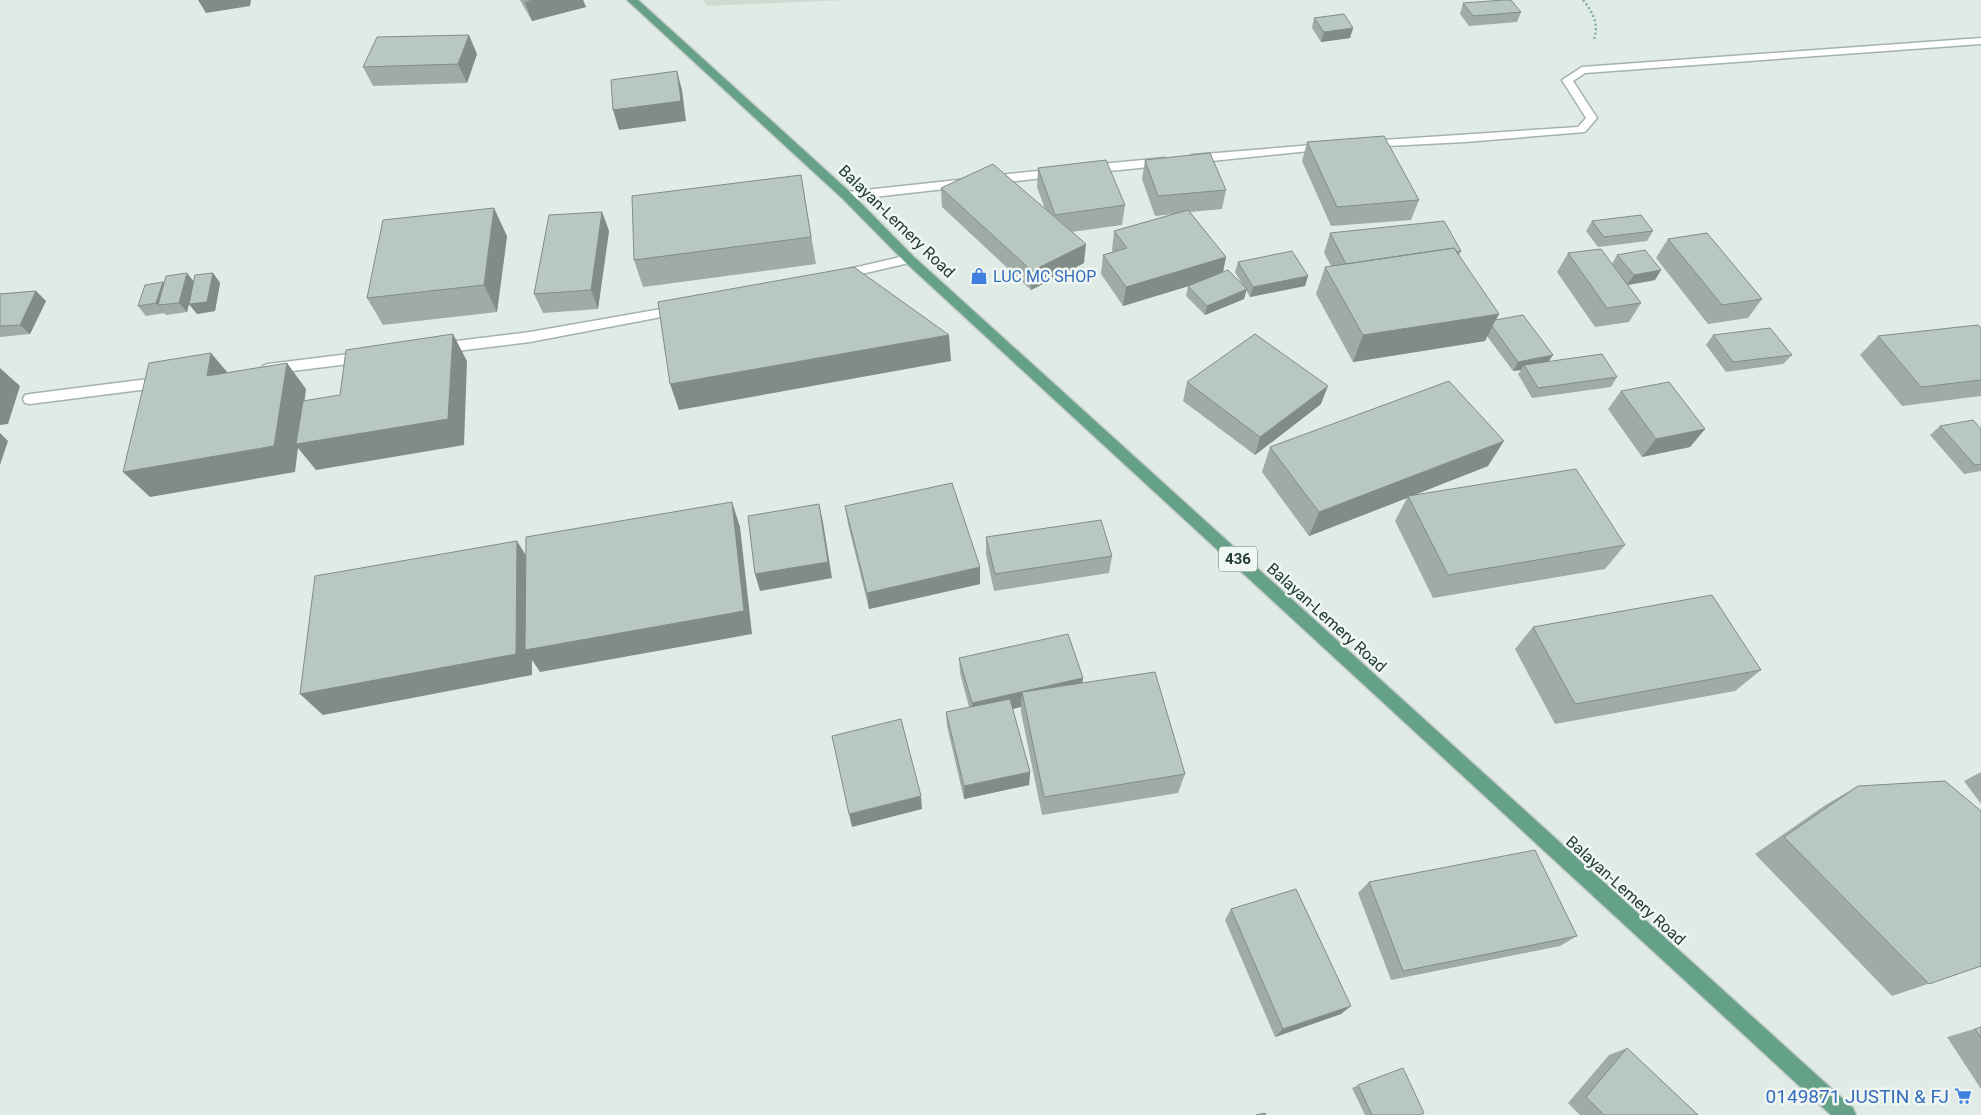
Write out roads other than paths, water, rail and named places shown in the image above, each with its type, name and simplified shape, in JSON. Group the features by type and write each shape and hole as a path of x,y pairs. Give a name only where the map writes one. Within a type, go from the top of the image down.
{"main road":[{"name":"Balayan-Lemery Road","path":"632,0 847,196 909,259 1846,1115"}],"street":[{"path":"1356,145 1465,140 1581,130 1592,118 1567,80 1582,70 1981,41"},
{"path":"847,196 1296,148 1336,146"},
{"path":"825,278 909,259"},
{"path":"432,349 530,337 693,307"},
{"path":"255,371 383,355"},
{"path":"30,399 177,380"}],"place":[{"name":"LUC MC SHOP","path":"979,276"},
{"name":"0149871 JUSTIN & FJ","path":"1963,1096"}]}
